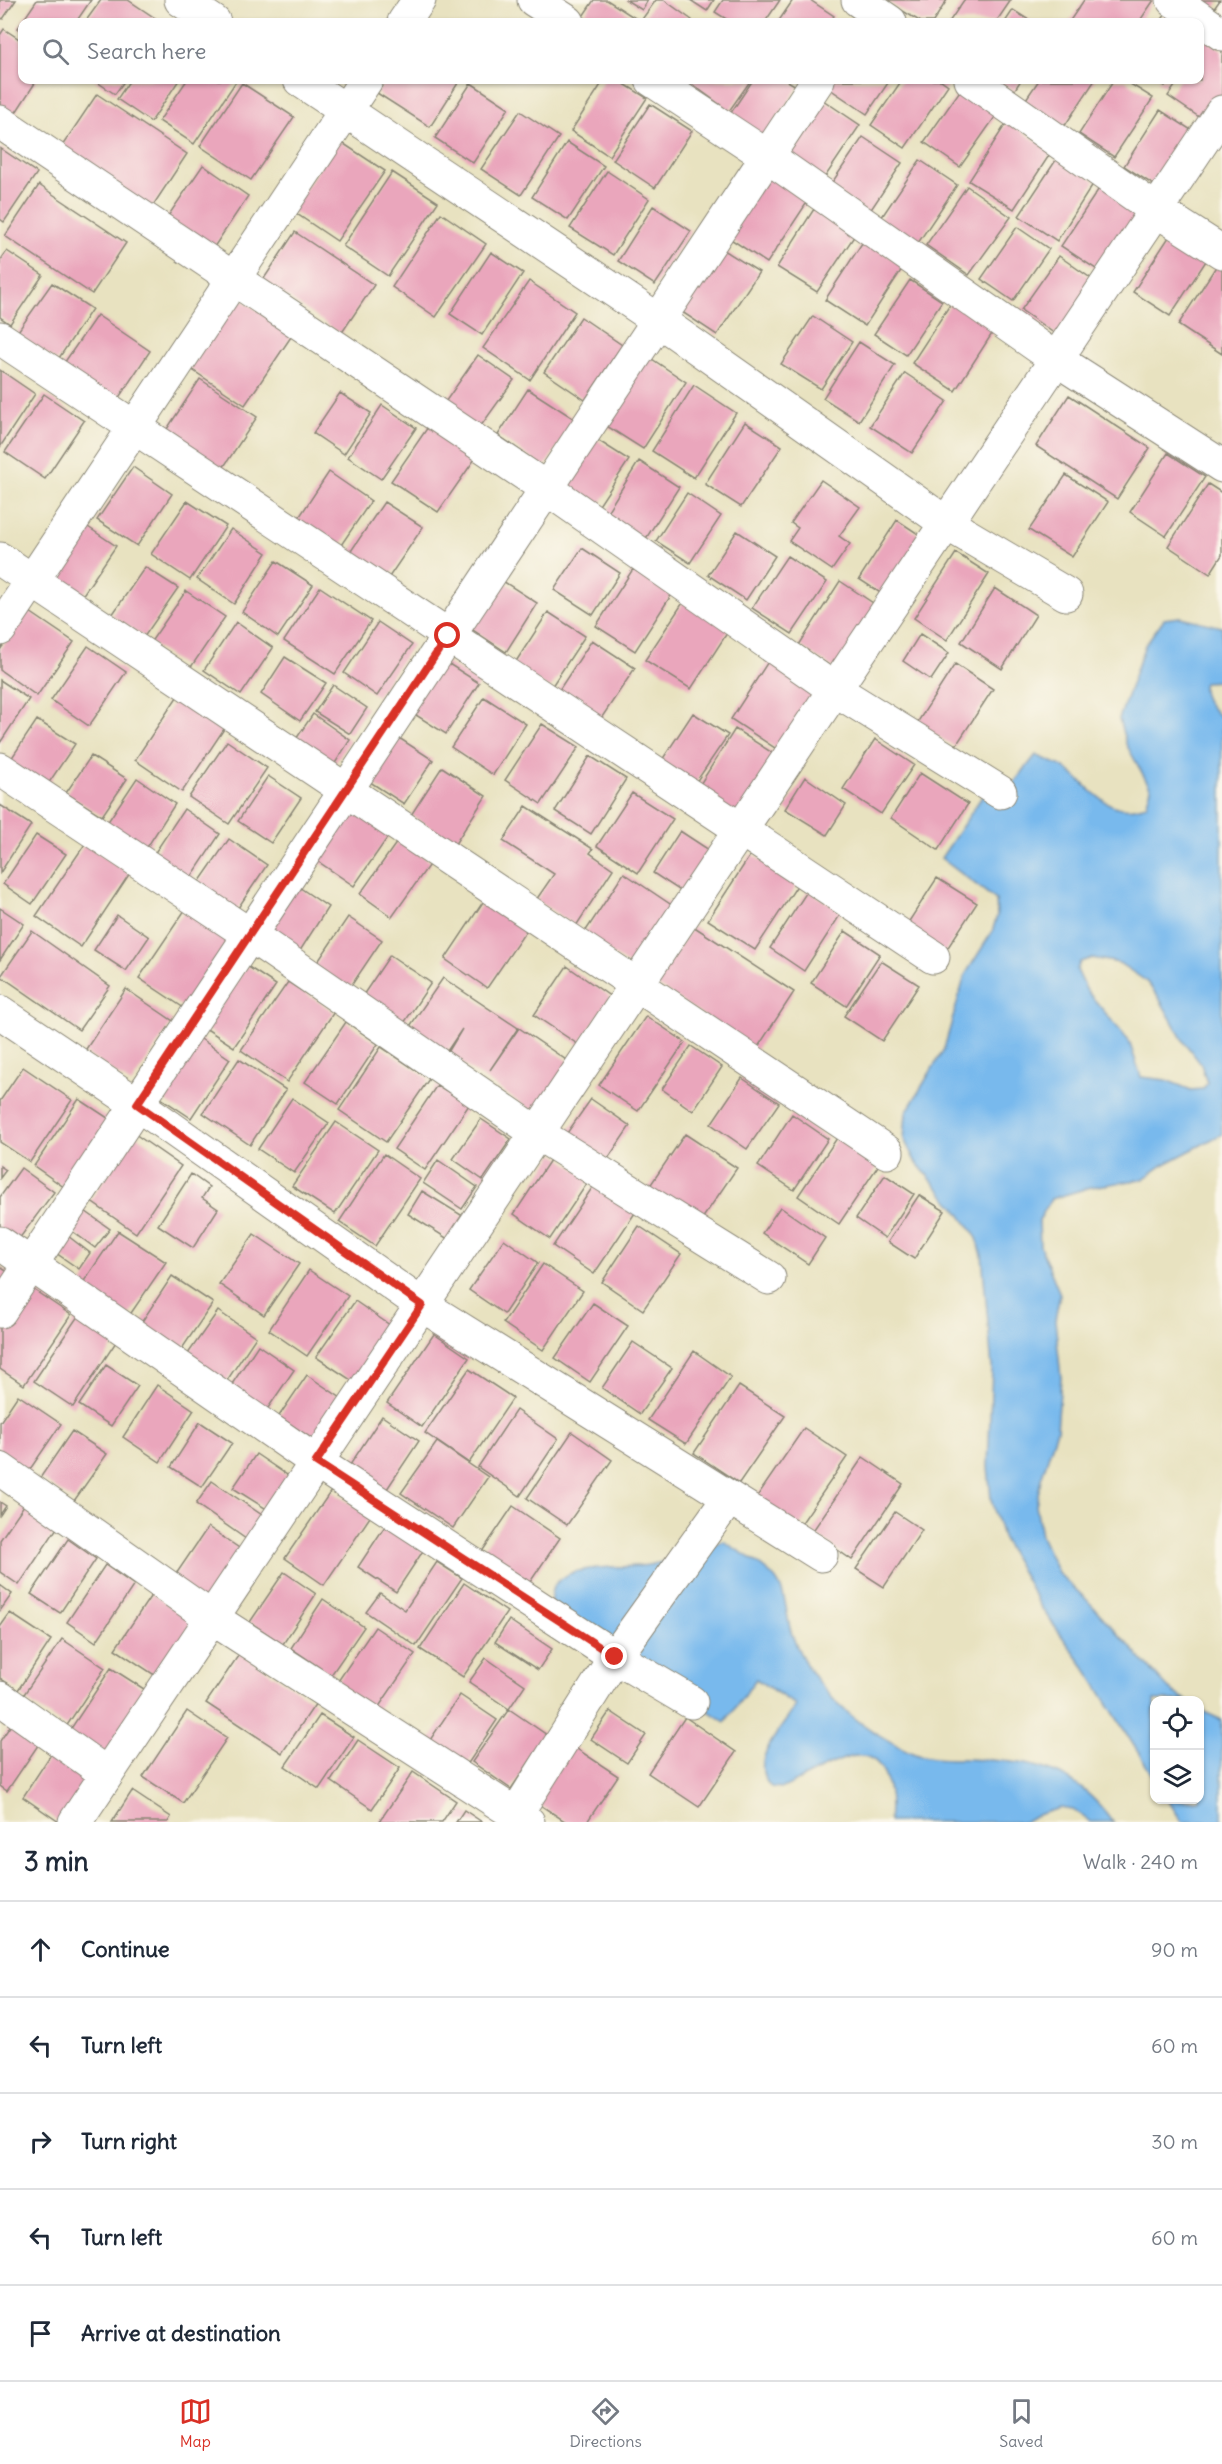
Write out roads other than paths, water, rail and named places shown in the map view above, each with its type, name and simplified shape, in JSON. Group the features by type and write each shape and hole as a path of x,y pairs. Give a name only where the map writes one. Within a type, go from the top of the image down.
{"street":[{"path":"181,0 208,18"},
{"path":"407,18 419,0"},
{"path":"534,0 562,18"},
{"path":"1173,0 1199,18"},
{"path":"1204,22 1222,34"},
{"path":"306,84 658,320 946,523 1066,594"},
{"path":"0,629 363,84"},
{"path":"658,84 766,156 1056,360 1222,466"},
{"path":"0,1311 815,84"},
{"path":"977,84 1156,210 1222,252"},
{"path":"75,1822 1222,112"},
{"path":"0,122 546,488 834,689 1000,792"},
{"path":"0,338 933,957"},
{"path":"0,559 887,1152"},
{"path":"0,769 250,935 537,1133 769,1278"},
{"path":"0,1012 137,1104 422,1305 821,1555"},
{"path":"0,1243 316,1462 615,1657 691,1702"},
{"path":"0,1469 212,1618 522,1818 615,1657 729,1498"},
{"path":"0,1698 107,1774"}],"water":[{"path":"1180,617 1222,627 1222,681 1204,682 1203,693 1207,702 1222,719 1222,1134 1163,1165 1143,1179 1091,1187 1051,1199 1039,1221 1040,1246 1060,1294 1055,1320 1061,1378 1057,1430 1041,1479 1036,1505 1041,1536 1058,1573 1087,1600 1169,1689 1180,1696 1150,1696 1150,1772 1088,1672 1042,1609 1002,1537 991,1499 988,1467 992,1368 982,1255 977,1238 957,1210 915,1161 904,1139 906,1113 944,1049 965,975 992,932 997,916 996,900 941,858 983,795 998,803 1036,755 1066,769 1093,793 1112,805 1133,808 1146,805 1151,789 1126,744 1119,719 1145,645 1164,619","holes":["1092,958 1119,963 1146,981 1159,998 1184,1042 1201,1064 1207,1083 1203,1089 1191,1090 1166,1080 1141,1077 1129,1041 1087,991 1077,970 1080,962"]},
{"path":"724,1541 761,1566 777,1581 784,1596 792,1635 801,1655 824,1689 854,1718 889,1741 920,1756 1008,1762 1047,1770 1065,1777 1097,1803 1113,1822 1091,1822 1073,1810 1060,1808 1034,1816 1024,1822 889,1822 888,1786 884,1775 879,1765 861,1756 831,1764 783,1788 771,1787 764,1777 764,1756 796,1705 756,1679 725,1722 551,1604 552,1589 560,1579 572,1573 604,1567 649,1565 678,1558"},
{"path":"1204,1712 1222,1720 1222,1822 1182,1822 1171,1804 1204,1804"}]}
